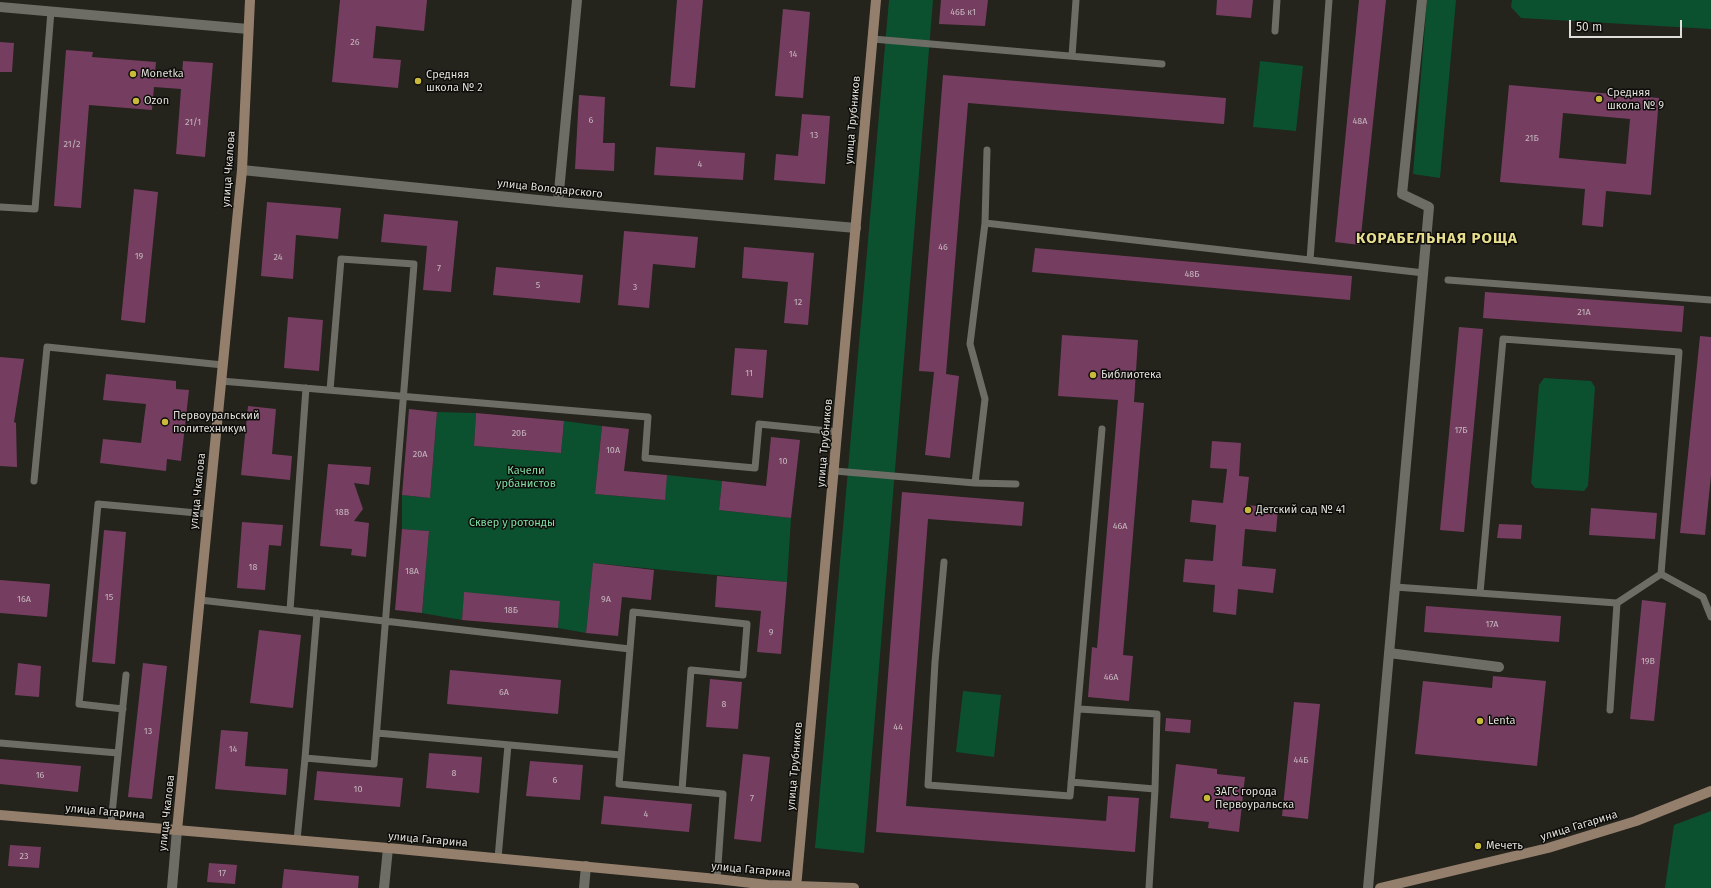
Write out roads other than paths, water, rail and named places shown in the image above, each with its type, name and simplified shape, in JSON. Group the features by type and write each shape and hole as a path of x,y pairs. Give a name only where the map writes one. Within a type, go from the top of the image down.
{"street":[{"name":"улица Чкалова","path":"172,888 242,170 250,0"},
{"path":"558,202 577,0"},
{"name":"улица Трубников","path":"796,887 835,471 876,0"},
{"path":"1368,888 1429,207 1402,194 1422,0"},
{"path":"0,7 248,30"},
{"name":"улица Володарского","path":"242,170 558,202 856,228"},
{"path":"1389,653 1499,667"},
{"name":"улица Гагарина","path":"1380,888 1548,848 1636,821 1711,791"},
{"name":"улица Гагарина","path":"0,815 718,878 768,885 854,888"},
{"path":"384,888 388,848"},
{"path":"584,888 586,866"}],"lane":[{"path":"1072,56 1076,0"},
{"path":"1275,31 1277,0"},
{"path":"1310,260 1330,0"},
{"path":"0,207 35,209 51,11"},
{"path":"873,39 1162,64"},
{"path":"975,483 985,399 970,344 985,223 987,150"},
{"path":"985,223 1424,273"},
{"path":"305,758 374,764 384,621 414,264 341,259 330,390"},
{"path":"1448,280 1711,300"},
{"path":"1480,593 1503,339 1679,352 1662,574"},
{"path":"34,481 47,347 223,365"},
{"path":"221,382 648,417 645,458 755,468 759,424 838,432"},
{"path":"290,610 306,388"},
{"path":"944,562 935,662 928,784 1070,796 1079,709 1102,429"},
{"path":"835,471 975,483 1016,484"},
{"path":"123,709 79,704 98,504 208,514"},
{"path":"1395,587 1617,603 1662,574"},
{"path":"1662,574 1703,597 1711,617"},
{"path":"1703,597 1711,594"},
{"path":"200,600 630,649"},
{"path":"1610,710 1617,603"},
{"path":"682,790 691,670 744,675 748,624 633,612 619,784 723,794 718,878"},
{"path":"297,840 317,614"},
{"path":"111,824 126,675"},
{"path":"1079,709 1157,714 1155,789 1149,888"},
{"path":"377,734 621,755"},
{"path":"0,743 118,753"},
{"path":"498,858 508,745"},
{"path":"1071,782 1155,789"}],"place":[{"name":"Monetka","path":"133,74"},
{"name":"Средняя школа № 2","path":"418,81"},
{"name":"Средняя школа № 9","path":"1599,99"},
{"name":"Ozon","path":"136,101"},
{"name":"Библиотека","path":"1093,375"},
{"name":"Первоуральский политехникум","path":"165,422"},
{"name":"Детский сад № 41","path":"1248,510"},
{"name":"Lenta","path":"1480,721"},
{"name":"ЗАГС города Первоуральска","path":"1207,798"},
{"name":"Мечеть","path":"1478,846"}],"district":[{"name":"КОРАБЕЛЬНАЯ РОЩА","path":"1437,239"}],"park label":[{"name":"Качели урбанистов","path":"526,477"},
{"name":"Сквер у ротонды","path":"512,523"}]}
